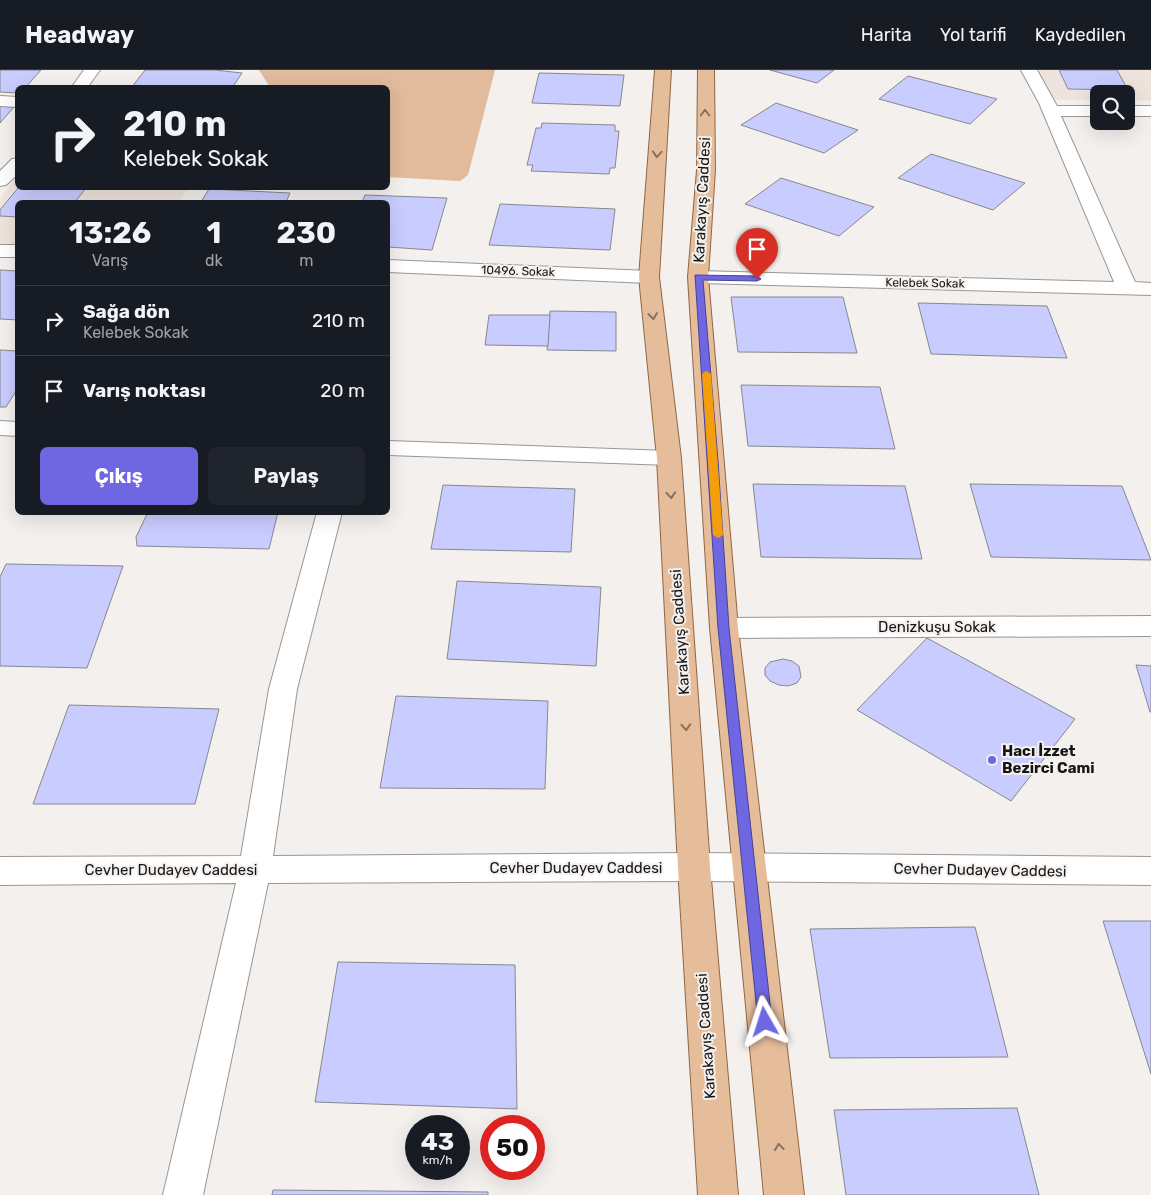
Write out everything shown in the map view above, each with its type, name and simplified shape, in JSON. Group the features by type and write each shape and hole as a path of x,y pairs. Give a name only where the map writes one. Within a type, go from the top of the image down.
{"main road":[{"name":"Karakayış Caddesi","path":"662,70 648,277 669,458 694,867 718,1195"},
{"name":"Karakayış Caddesi","path":"706,70 706,170 698,277 724,628 784,1195"}],"street":[{"path":"81,85 92,70"},
{"path":"1029,70 1050,110 1127,288"},
{"path":"0,101 15,102"},
{"path":"1050,110 1090,111"},
{"path":"1135,111 1151,111"},
{"path":"0,159 15,161"},
{"path":"0,181 15,164"},
{"path":"0,251 15,252"},
{"name":"10496. Sokak","path":"390,266 648,277"},
{"name":"Kelebek Sokak","path":"698,277 1151,289"},
{"path":"0,428 15,429"},
{"path":"390,448 669,458"},
{"path":"183,1195 255,870 283,689 329,515"},
{"name":"Denizkuşu Sokak","path":"724,628 1151,626"},
{"name":"Cevher Dudayev Caddesi","path":"0,871 694,867 1151,871"}],"shaded area":[{"path":"259,70 495,70 468,175 460,181 390,177 390,85 269,85"},
{"path":"1033,70 1151,70 1151,101 1135,100 1135,85 1090,85 1090,100 1056,100 1045,96"},
{"path":"15,179 15,190 187,190 180,200 15,200 15,244 0,244 0,198"}],"building":[{"path":"0,70 41,70 28,85 15,85 15,93 0,92"},
{"path":"145,70 215,70 242,73 234,85 133,85"},
{"path":"770,70 834,70 817,83"},
{"path":"1059,70 1117,70 1125,85 1090,85 1090,89 1068,89"},
{"path":"539,73 624,75 620,106 532,103"},
{"path":"908,76 997,99 970,124 879,99"},
{"path":"776,103 858,130 824,153 741,125"},
{"path":"0,106 14,107 0,123"},
{"path":"542,123 615,125 615,131 619,131 615,168 610,168 609,174 531,171 533,165 527,165 536,128 541,128"},
{"path":"931,154 1025,183 993,210 898,178"},
{"path":"781,178 874,207 839,236 745,204"},
{"path":"16,190 84,190 77,200 15,200 15,217 0,216 0,210"},
{"path":"208,190 290,193 287,200 202,200"},
{"path":"365,195 447,198 432,250 390,247 390,200 363,200"},
{"path":"500,204 615,209 610,250 489,245"},
{"path":"0,270 15,271 15,320 0,319"},
{"path":"731,297 843,297 857,353 738,352"},
{"path":"918,303 1047,306 1067,358 931,354"},
{"path":"550,311 616,312 616,351 547,350"},
{"path":"489,315 550,315 548,346 485,345"},
{"path":"0,350 15,351 15,393 6,407 0,407"},
{"path":"741,385 880,387 895,449 748,446"},
{"path":"753,484 905,486 922,559 761,557"},
{"path":"970,484 1122,486 1151,560 991,557"},
{"path":"443,485 575,489 571,552 431,549"},
{"path":"147,515 277,515 269,549 137,546 136,537"},
{"path":"6,564 123,566 87,668 0,666 0,577"},
{"path":"457,581 601,587 596,666 447,659"},
{"name":"Hacı İzzet Bezirci Cami","path":"927,638 1075,719 1011,801 857,710"},
{"path":"783,659 792,661 799,666 801,677 797,683 788,686 779,685 770,681 765,675 765,668 770,662"},
{"path":"1136,665 1151,666 1151,712 1150,712"},
{"path":"396,696 548,701 545,789 380,788"},
{"path":"69,705 219,709 195,804 33,804"},
{"path":"1103,921 1151,921 1151,1074"},
{"path":"975,927 1008,1057 830,1058 810,929"},
{"path":"338,962 515,965 517,1109 315,1102"},
{"path":"1017,1108 1039,1195 846,1195 834,1110"},
{"path":"273,1190 488,1192 488,1195 272,1195"}],"slow traffic":[{"path":"706,374 718,535"}],"place":[{"name":"Hacı İzzet Bezirci Cami","path":"992,760"}],"route":[{"path":"757,279 698,277 724,628 765,1022"}]}
